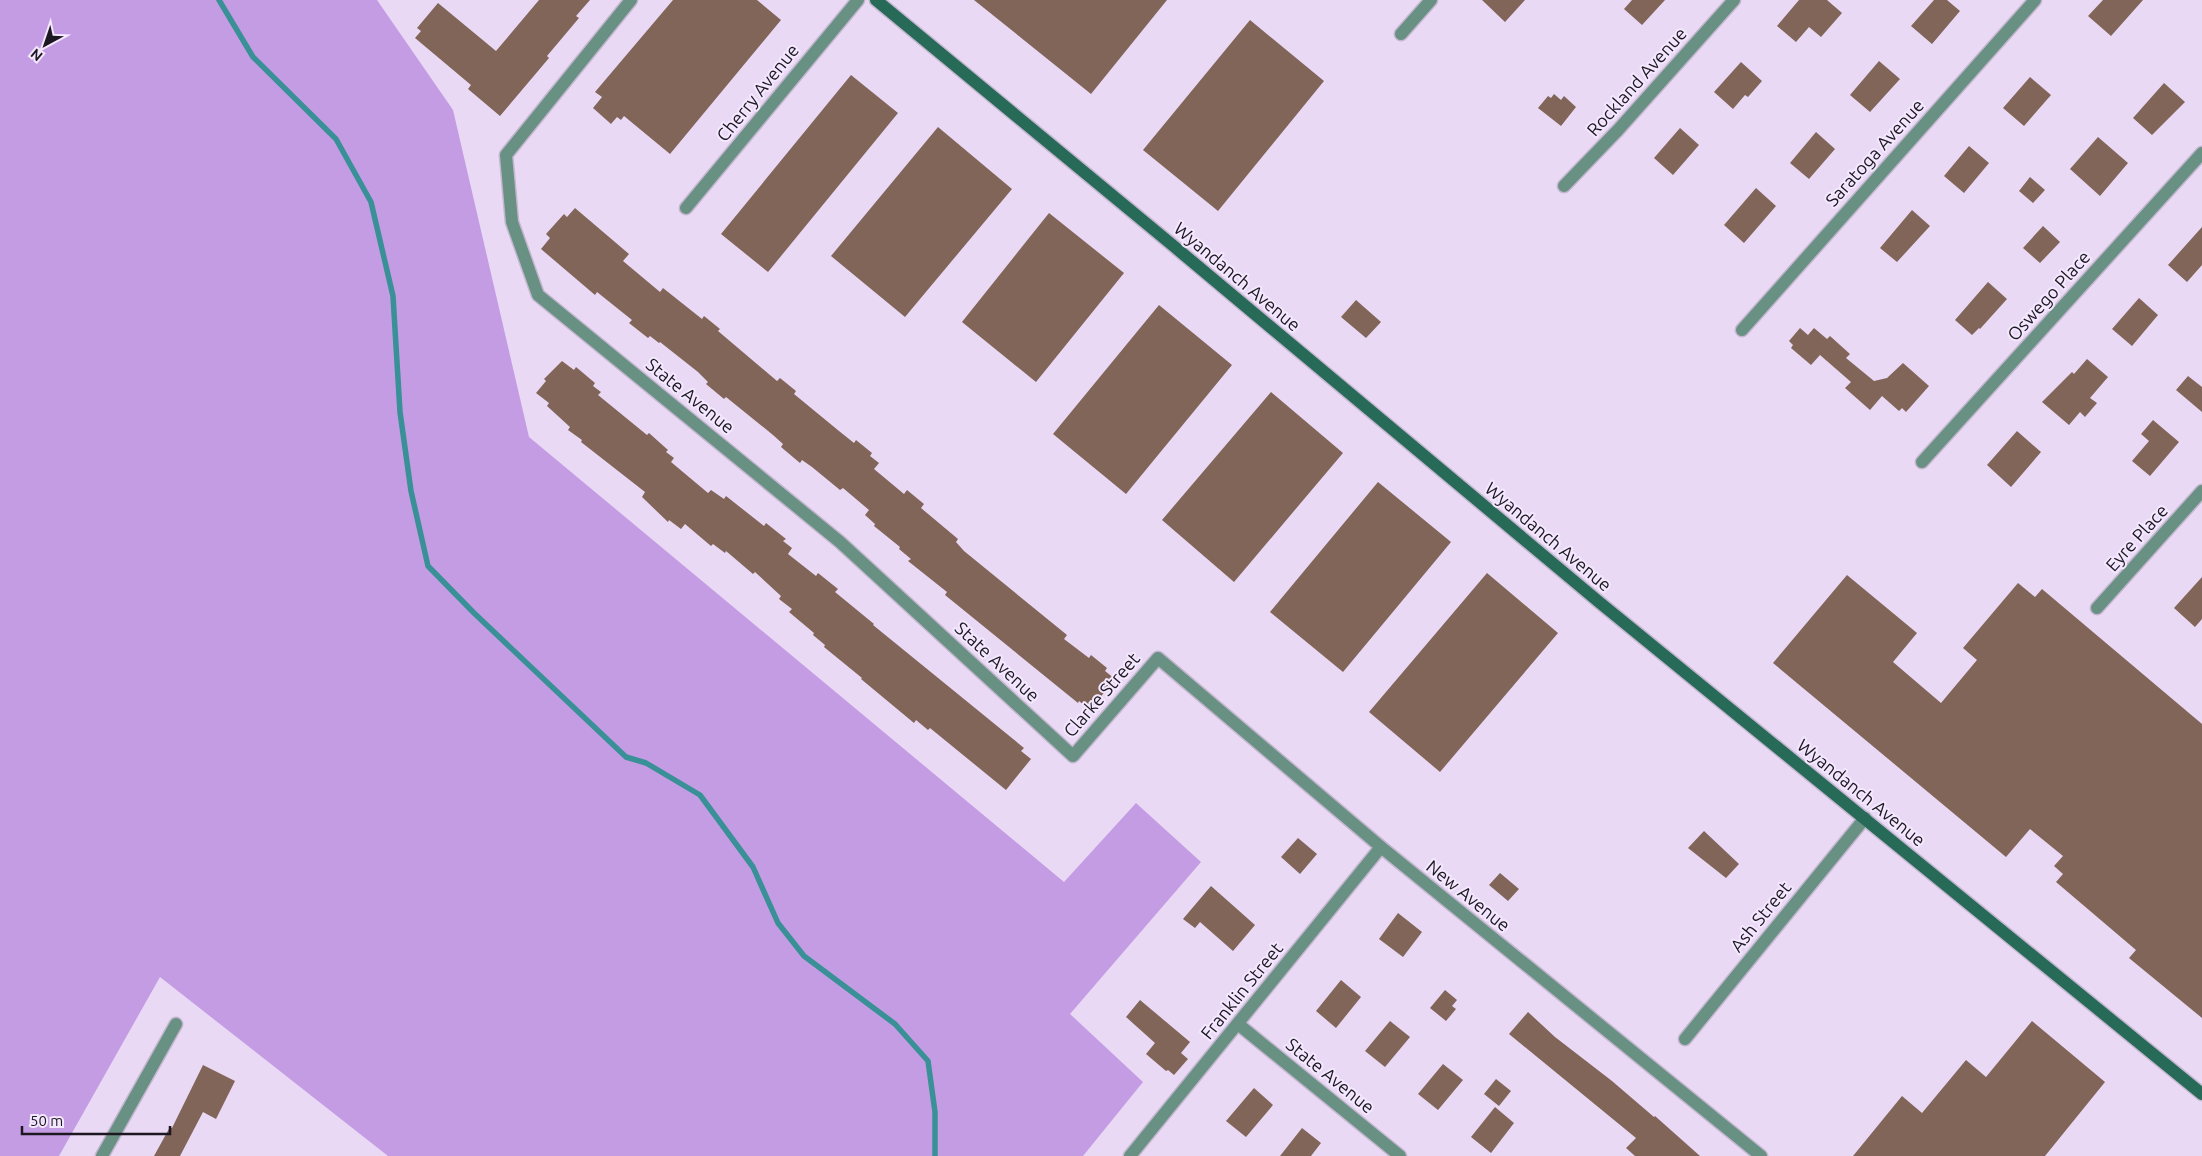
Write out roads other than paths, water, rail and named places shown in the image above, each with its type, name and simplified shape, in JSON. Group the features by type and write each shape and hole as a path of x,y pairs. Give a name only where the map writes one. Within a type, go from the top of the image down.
{"street":[{"name":"State Avenue","path":"631,0 506,155 512,222 538,295 840,542 1073,756"},
{"name":"Cherry Avenue","path":"686,208 858,0"},
{"name":"Wyandanch Avenue","path":"876,0 1599,602 2202,1094"},
{"path":"1401,34 1431,0"},
{"name":"Rockland Avenue","path":"1564,186 1618,130 1734,0"},
{"name":"Saratoga Avenue","path":"1742,330 2035,0"},
{"name":"Oswego Place","path":"1922,462 2202,152"},
{"name":"Eyre Place","path":"2097,608 2202,491"},
{"name":"Clarke Street","path":"1073,756 1158,658"},
{"name":"New Avenue","path":"1158,658 1380,847 1761,1156"},
{"name":"Ash Street","path":"1685,1039 1865,818"},
{"name":"Franklin Street","path":"1130,1156 1380,847"},
{"path":"102,1156 176,1024"},
{"name":"State Avenue","path":"1238,1024 1400,1156"}],"waterway":[{"path":"219,0 253,57 336,139 371,202 393,296 400,412 411,491 428,566 474,613 626,757 646,763 700,795 753,867 778,923 804,956 895,1024 928,1061 935,1112 935,1156"}]}
